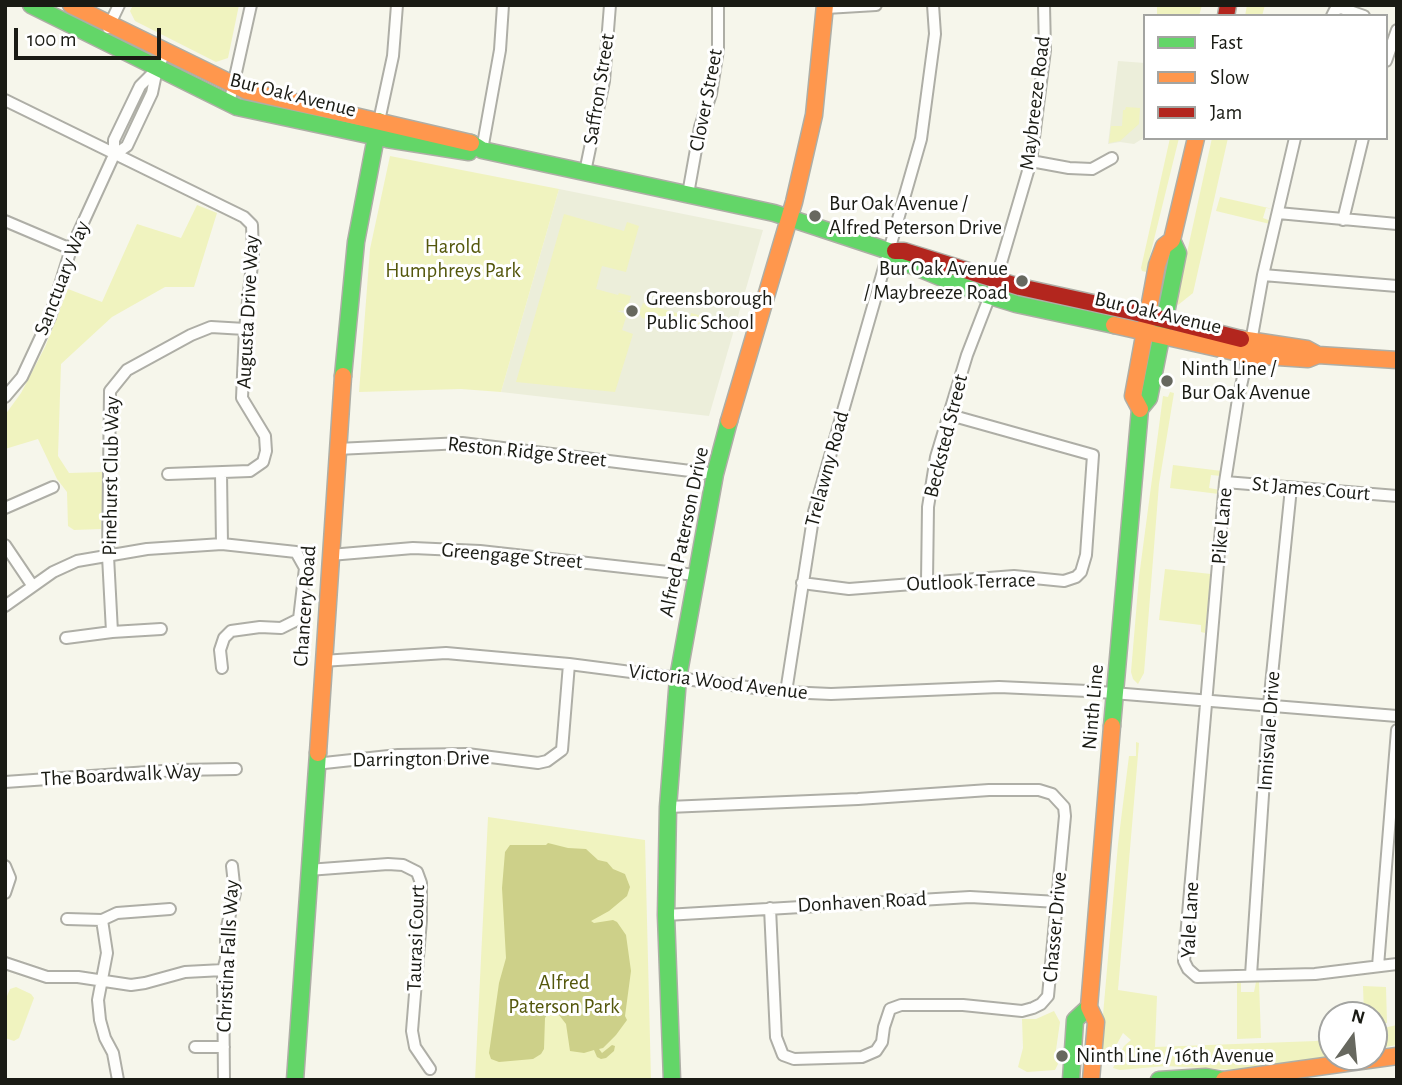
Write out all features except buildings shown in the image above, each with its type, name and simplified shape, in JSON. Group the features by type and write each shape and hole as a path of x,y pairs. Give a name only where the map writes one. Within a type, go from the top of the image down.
{"street":[{"name":"Bur Oak Avenue","path":"31,5 229,104 258,112 470,142 482,150 790,217 889,251 904,251 1162,328 1249,348 1307,349 1318,355 1397,360"},
{"name":"Bur Oak Avenue","path":"71,5 234,86 378,129"},
{"path":"102,41 119,5"},
{"path":"229,104 251,5"},
{"path":"378,129 393,56 397,5"},
{"path":"482,150 500,50 503,5"},
{"name":"Saffron Street","path":"585,172 604,81 610,5"},
{"name":"Clover Street","path":"688,194 700,127 711,94 718,50 718,5"},
{"path":"825,7 876,5"},
{"name":"Trelawny Road","path":"786,692 814,512 921,139 935,34 933,5"},
{"name":"Maybreeze Road","path":"996,280 1031,161 1045,50 1044,5"},
{"name":"Alfred Paterson Drive","path":"672,1080 666,915 668,807 678,678 715,474 790,217 814,115 825,7"},
{"path":"1334,14 1339,8 1358,14"},
{"path":"1388,55 1397,30"},
{"name":"Sanctuary Way","path":"5,397 22,377 50,317 72,249 114,155 127,146 152,93 157,69 165,52"},
{"path":"5,100 114,155"},
{"name":"Chancery Road","path":"295,1080 337,449 356,242 378,129"},
{"name":"Ninth Line","path":"1091,1080 1096,1022 1089,1007 1140,409 1149,398 1178,253 1172,240 1196,140"},
{"name":"Pike Lane","path":"1206,700 1225,482 1238,399 1295,140"},
{"path":"1343,220 1363,140"},
{"name":"Augusta Drive Way","path":"114,155 223,206 244,217 252,225 253,255 245,329 242,398 265,436 266,451 263,462 250,471 168,474"},
{"path":"1031,161 1092,169 1112,158"},
{"path":"1278,213 1397,224"},
{"path":"5,221 72,249"},
{"name":"Ninth Line","path":"1140,409 1133,396 1145,323 1157,265 1164,246 1172,240"},
{"name":"Bur Oak Avenue","path":"889,251 901,261 1016,304 1145,323"},
{"path":"1263,275 1397,286"},
{"path":"990,296 996,280"},
{"name":"Becksted Street","path":"927,581 928,507 936,457 967,355 990,296"},
{"name":"Pinehurst Club Way","path":"112,632 108,556 110,391 127,370 191,335 211,327 245,329"},
{"name":"Outlook Terrace","path":"802,583 849,589 1014,576 1064,581 1081,572 1086,555 1093,455 950,415"},
{"name":"Reston Ridge Street","path":"337,449 462,443 715,474"},
{"path":"221,473 222,544"},
{"name":"St James Court","path":"1225,482 1397,496"},
{"path":"5,508 53,487"},
{"name":"Innisvale Drive","path":"1251,975 1269,705 1291,488"},
{"path":"5,606 32,585 65,565 108,556 222,544 296,552 305,568 299,619 281,628 260,627 231,631 224,638 220,650 222,668"},
{"path":"5,545 32,585"},
{"name":"Greengage Street","path":"330,555 413,548 480,551 695,575"},
{"path":"65,638 161,629"},
{"name":"Victoria Wood Avenue","path":"322,661 446,653 569,664 786,692 831,694 999,687 1397,716"},
{"name":"Darrington Drive","path":"315,764 398,755 467,754 547,761 562,750 569,664"},
{"name":"Yale Lane","path":"1206,700 1184,961 1197,977 1315,974 1397,964"},
{"path":"1378,966 1397,730"},
{"name":"The Boardwalk Way","path":"5,782 177,770 236,769"},
{"name":"Chasser Drive","path":"668,807 989,790 1039,790 1052,794 1064,807 1048,996 1041,1004 1023,1011 963,1005 901,1005 890,1009 882,1042 876,1051 862,1057 794,1059 783,1055 776,1037 770,908"},
{"name":"Taurasi Court","path":"308,870 388,864 403,865 417,872 421,883 421,920 412,1031 415,1047 430,1069"},
{"path":"5,866 10,878 5,893"},
{"name":"Christina Falls Way","path":"224,1080 223,971 228,919 236,883 232,866"},
{"name":"Donhaven Road","path":"666,915 970,897 1058,902"},
{"path":"67,919 102,920 117,914 170,909"},
{"path":"102,920 107,953 98,999 100,1020 113,1053 118,1080"},
{"path":"5,963 47,977 101,980 131,985 185,972 223,971"},
{"name":"Ninth Line","path":"1071,1080 1075,1020 1089,1007"},
{"name":"Christina Falls Way","path":"195,1048 223,1047"},
{"path":"1159,1080 1206,1077 1223,1080 1397,1056"}],"shaded area":[{"path":"1118,61 1143,63 1143,138 1134,144 1108,144"},
{"name":"Greensborough Public School","path":"559,189 763,230 709,416 501,392"},
{"path":"548,843 586,849 598,860 607,862 613,869 625,874 630,887 627,896 591,921 594,923 613,920 626,935 631,971 625,1016 627,1020 616,1035 599,1049 602,1053 612,1045 615,1046 614,1051 601,1059 594,1050 584,1053 570,1051 566,1024 559,1015 548,1013 545,1018 544,1049 541,1054 533,1059 499,1062 491,1059 489,1053 499,983 506,958 502,888 505,852 510,845"}],"green space":[{"path":"133,5 239,5 228,58 216,62 135,21 130,11"},
{"path":"1157,5 1202,5 1200,14 1157,14"},
{"path":"1247,5 1265,5 1263,14 1245,14"},
{"path":"1126,107 1140,108 1139,124 1120,141 1109,143 1111,126 1122,126 1123,110"},
{"path":"1170,140 1179,140 1146,272 1141,268"},
{"path":"1212,140 1228,140 1193,293 1178,305 1176,303"},
{"name":"Harold Humphreys Park","path":"390,156 559,189 501,392 461,389 359,392 370,249"},
{"path":"1220,197 1273,209 1266,208 1263,218 1271,221 1270,224 1216,211"},
{"path":"197,205 217,213 194,287 165,287 112,317 61,364 58,456 69,473 103,472 101,529 74,530 68,526 67,492 57,479 38,439 5,449 5,415 21,393 45,347 68,289 102,302 137,224 181,238"},
{"path":"564,214 624,231 627,222 639,226 626,272 602,266 596,289 631,296 627,310 617,311 627,314 622,330 633,334 615,392 516,382"},
{"path":"643,303 680,314 678,324 672,327 657,317 651,320 642,318 639,313"},
{"path":"691,313 709,318 707,326 690,324"},
{"path":"1170,392 1174,393 1159,484 1144,673 1138,684 1131,672 1139,577 1163,396 1168,397"},
{"path":"1173,465 1222,471 1221,476 1211,475 1209,488 1220,490 1219,494 1170,488"},
{"path":"1165,569 1211,574 1205,633 1201,632 1201,625 1159,620"},
{"path":"1136,742 1139,743 1118,990 1157,996 1155,1047 1318,1041 1318,1060 1256,1071 1166,1066 1120,1070 1113,1068 1124,1046 1131,1040 1123,1033 1107,1062 1100,1049 1118,844 1129,756 1136,756"},
{"name":"Alfred Paterson Park","path":"488,817 645,840 651,1080 475,1080"},
{"path":"1237,982 1241,982 1241,992 1254,992 1256,982 1259,982 1261,1038 1237,1039"},
{"path":"1363,986 1386,987 1386,1001 1364,1001"},
{"path":"16,987 34,998 19,1038 14,1041 5,1038 5,1001 10,989"},
{"path":"1054,1011 1060,1022 1055,1057 1058,1064 1055,1070 1027,1072 1018,1067 1023,1048 1022,1019 1036,1019"},
{"path":"1397,1025 1397,1045 1388,1047 1388,1027"}],"traffic: fast":[{"path":"31,5 237,107 387,139 469,152"},
{"path":"343,376 356,242 379,121"},
{"path":"471,143 482,150 774,213 889,251 901,261 974,291 1016,304 1114,325"},
{"path":"1112,726 1140,409 1149,398 1178,253 1172,240"},
{"path":"672,1080 666,915 668,807 678,678 715,474 729,421"},
{"path":"295,1080 318,753"},
{"path":"1071,1080 1075,1020 1089,1007"},
{"path":"1159,1080 1206,1077 1223,1080"}],"traffic: slow":[{"path":"71,5 247,91 471,143"},
{"path":"729,421 794,202 814,115 825,5"},
{"path":"1140,409 1133,396 1157,265 1164,246 1172,240 1196,140"},
{"path":"1114,325 1248,355 1308,359 1318,355"},
{"path":"1241,339 1307,349 1318,355 1397,360"},
{"path":"318,753 343,376"},
{"path":"1091,1080 1096,1022 1089,1007 1112,726"},
{"path":"1224,1080 1397,1056"}],"traffic: jam":[{"path":"1226,14 1228,5"},
{"path":"895,251 904,251 1020,287 1241,339"}],"place":[{"name":"Bur Oak Avenue / Alfred Peterson Drive","path":"815,216"},
{"name":"Bur Oak Avenue / Maybreeze Road","path":"1022,281"},
{"name":"Greensborough Public School","path":"632,311"},
{"name":"Ninth Line / Bur Oak Avenue","path":"1167,381"},
{"name":"Ninth Line / 16th Avenue","path":"1062,1056"}]}
